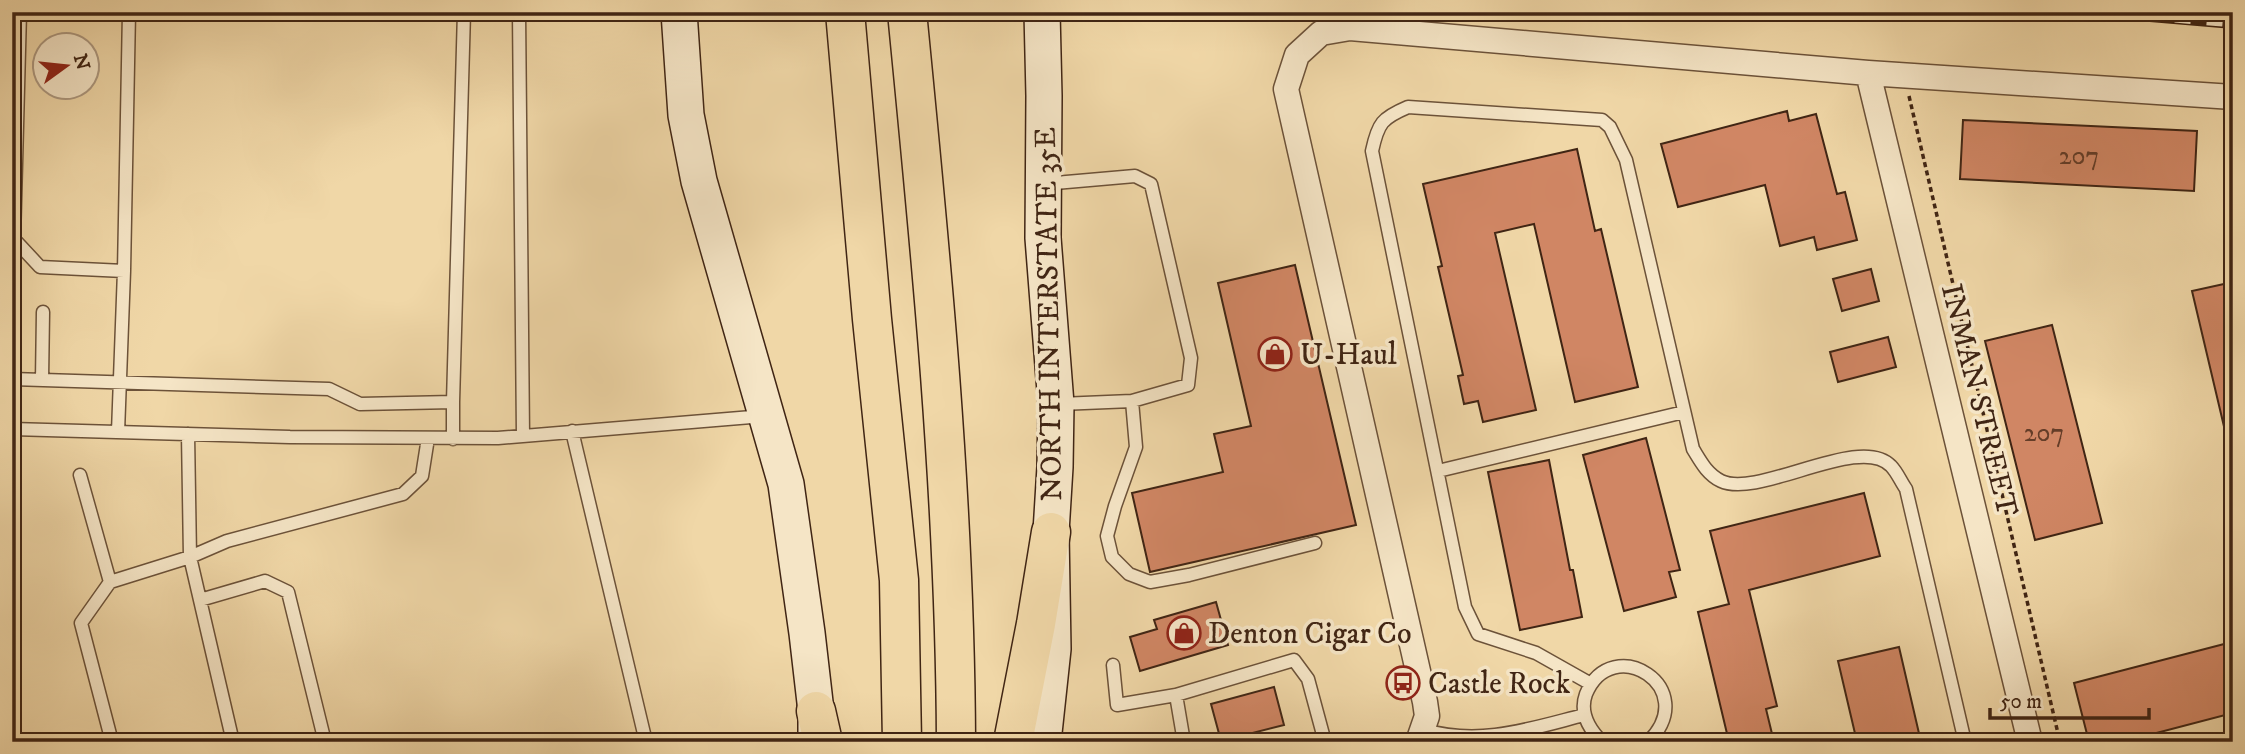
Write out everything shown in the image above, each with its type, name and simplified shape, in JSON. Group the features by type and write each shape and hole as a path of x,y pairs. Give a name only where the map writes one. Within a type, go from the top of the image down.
{"highway":[{"path":"845,12 899,580 902,742"},
{"path":"907,12 927,207 953,566 956,742"},
{"path":"1013,742 1051,532"}],"main road":[{"path":"679,12 686,115 699,181 786,484 817,719"},
{"name":"NORTH INTERSTATE 35E","path":"1043,24 1043,238 1056,404 1051,532 1053,649 1043,742"}],"street":[{"path":"1421,736 1427,716 1425,702 1286,89 1297,55 1321,33 1350,28 1868,73 2233,97"},
{"name":"INMAN STREET","path":"1868,73 2030,742"}],"lane":[{"path":"20,12 14,239 40,267 124,271"},
{"path":"118,432 124,271 128,12"},
{"path":"453,439 464,12"},
{"path":"519,12 523,436"},
{"path":"1591,684 1536,653 1478,634 1465,607 1372,151 1377,129 1388,115 1408,107 1602,120 1610,127 1626,160 1693,449 1707,472 1724,483 1747,483 1852,457 1873,458 1890,464 1906,489 1965,742"},
{"path":"1042,180 1055,183 1135,176 1151,184 1191,358 1188,385 1132,401 1056,404"},
{"path":"42,380 43,312"},
{"path":"12,379 329,389 360,404 453,402"},
{"path":"1132,401 1136,447 1107,536 1112,557 1129,574 1150,582 1189,575 1315,543"},
{"path":"1438,471 1684,412"},
{"path":"12,429 453,439 523,436 768,416"},
{"path":"572,431 646,742"},
{"path":"188,434 190,557 233,742"},
{"path":"112,742 81,623 110,582 190,557 227,541 403,494 422,476 429,438"},
{"path":"80,475 110,582"},
{"path":"200,600 265,581 288,592 326,742"},
{"path":"1113,666 1117,705 1176,695 1294,660 1308,680 1325,742"},
{"path":"1602,742 1590,730 1584,715 1584,699 1591,684 1602,672 1617,666 1641,670 1660,684 1666,700 1666,716 1659,731 1648,742"},
{"path":"1176,695 1184,742"},
{"path":"1421,736 1503,736 1584,715"}],"path":[{"path":"1908,94 2060,742"}],"building":[{"path":"1787,111 1789,121 1816,114 1837,194 1845,192 1857,240 1817,250 1814,237 1780,246 1765,185 1678,207 1661,144"},
{"path":"1963,120 2197,131 2194,191 1960,179"},
{"path":"1577,149 1595,231 1601,229 1638,387 1575,402 1534,224 1495,233 1536,410 1483,422 1478,401 1464,404 1458,376 1463,375 1438,267 1442,266 1423,184"},
{"name":"U-Haul","path":"1295,265 1356,525 1150,572 1132,493 1223,472 1214,434 1251,426 1218,283"},
{"path":"1871,269 1879,301 1842,311 1833,279"},
{"path":"2233,282 2233,435 2226,435 2192,291"},
{"path":"2052,325 2102,523 2035,540 1985,341"},
{"path":"1888,337 1896,367 1838,382 1830,352"},
{"path":"1646,438 1680,570 1669,572 1676,597 1624,611 1583,455"},
{"path":"1549,460 1582,617 1520,630 1488,472"},
{"path":"1864,493 1880,556 1749,590 1777,706 1766,709 1774,742 1729,742 1698,612 1729,604 1710,531"},
{"name":"Denton Cigar Co","path":"1216,602 1228,645 1140,671 1130,637 1157,629 1154,620"},
{"path":"2228,643 2233,663 2233,713 2122,742 2089,742 2074,683"},
{"path":"1899,647 1921,742 1857,742 1838,661"},
{"path":"1274,687 1284,725 1221,741 1211,704"}],"railway":[{"path":"2079,12 2233,25"}],"place":[{"name":"U-Haul","path":"1275,354"},
{"name":"Denton Cigar Co","path":"1184,633"},
{"name":"Castle Rock","path":"1403,683"}]}
